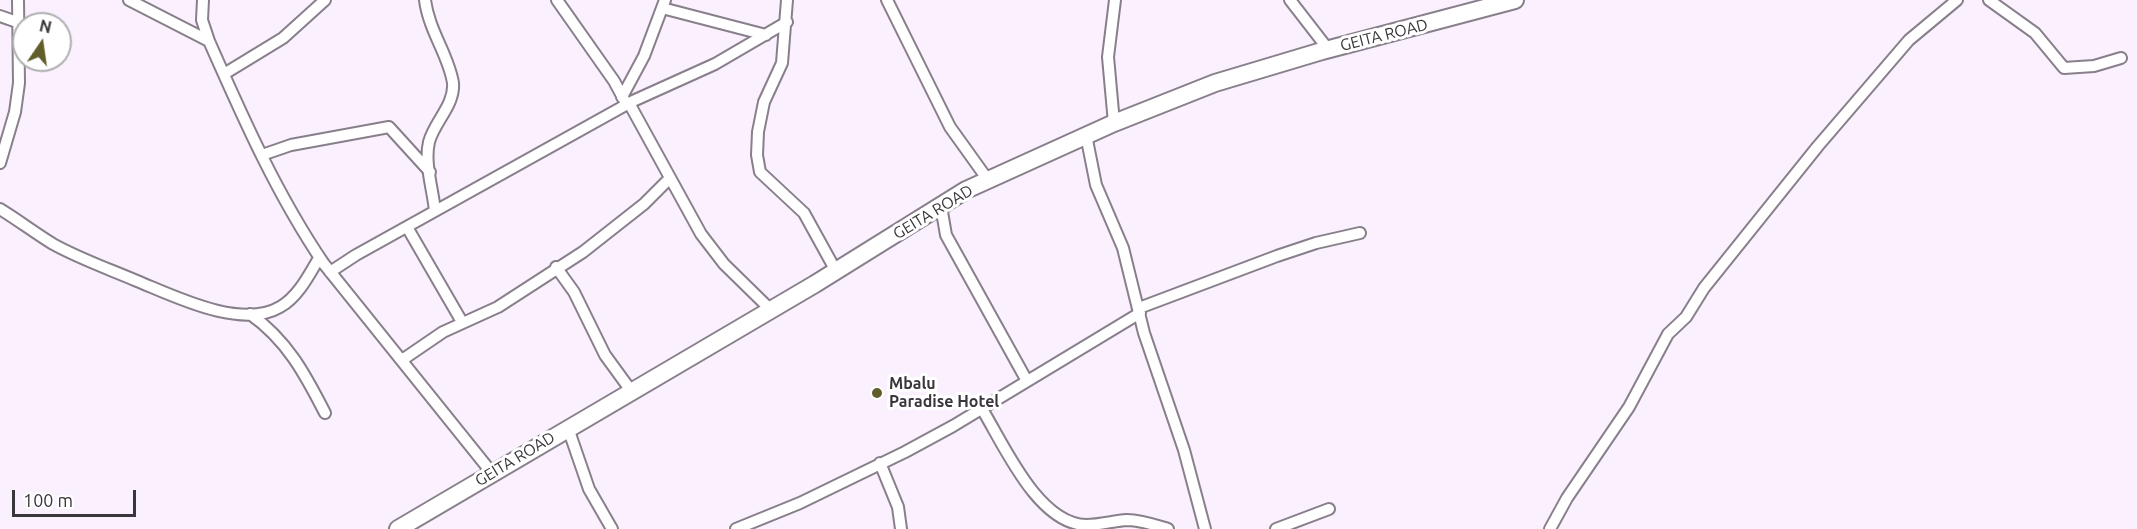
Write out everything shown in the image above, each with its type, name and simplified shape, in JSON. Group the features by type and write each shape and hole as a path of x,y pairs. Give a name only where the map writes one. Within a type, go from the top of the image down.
{"highway":[{"name":"GEITA ROAD","path":"398,529 988,180 1086,135 1215,82 1328,49 1515,0"}],"street":[{"path":"129,0 209,41"},
{"path":"203,0 202,20 209,41 300,230 330,272 492,473"},
{"path":"224,74 283,38 325,0"},
{"path":"425,0 428,18 453,84 448,102 437,120 429,143 435,212"},
{"path":"557,0 626,102 702,234 724,264 771,310"},
{"path":"787,0 782,63 764,102 758,132 757,155 760,172 804,213 836,271"},
{"path":"887,0 950,127 988,180"},
{"path":"1114,123 1108,57 1115,0"},
{"path":"1290,0 1328,49"},
{"path":"1550,529 1567,498 1629,407 1668,334 1686,317 1704,288 1859,97 1909,40 1957,0"},
{"path":"1989,0 2035,33 2064,68 2094,66 2121,58"},
{"path":"626,102 664,4 766,35"},
{"path":"330,272 626,102 715,64 787,22"},
{"path":"0,163 15,112 19,72"},
{"path":"262,155 291,145 389,127 430,172"},
{"path":"1086,135 1096,185 1122,248 1140,310 1144,333 1184,450 1205,529"},
{"path":"402,360 462,322 498,307 556,267 583,252 619,224 670,178"},
{"path":"941,206 946,235 1027,381"},
{"path":"0,209 53,244 92,263 187,302 236,314 260,314 281,307 301,288 319,258"},
{"path":"407,227 462,322"},
{"path":"736,529 800,503 982,409 1140,310 1277,256 1316,243 1360,233"},
{"path":"556,267 574,292 605,355 632,392"},
{"path":"250,314 276,333 288,347 326,413"},
{"path":"982,409 1029,487 1048,508 1066,521 1083,525 1127,520 1168,529"},
{"path":"568,428 589,489 612,529"},
{"path":"880,463 898,507 901,529"},
{"path":"1276,529 1329,509"}],"place":[{"name":"Mbalu Paradise Hotel","path":"877,393"}]}
